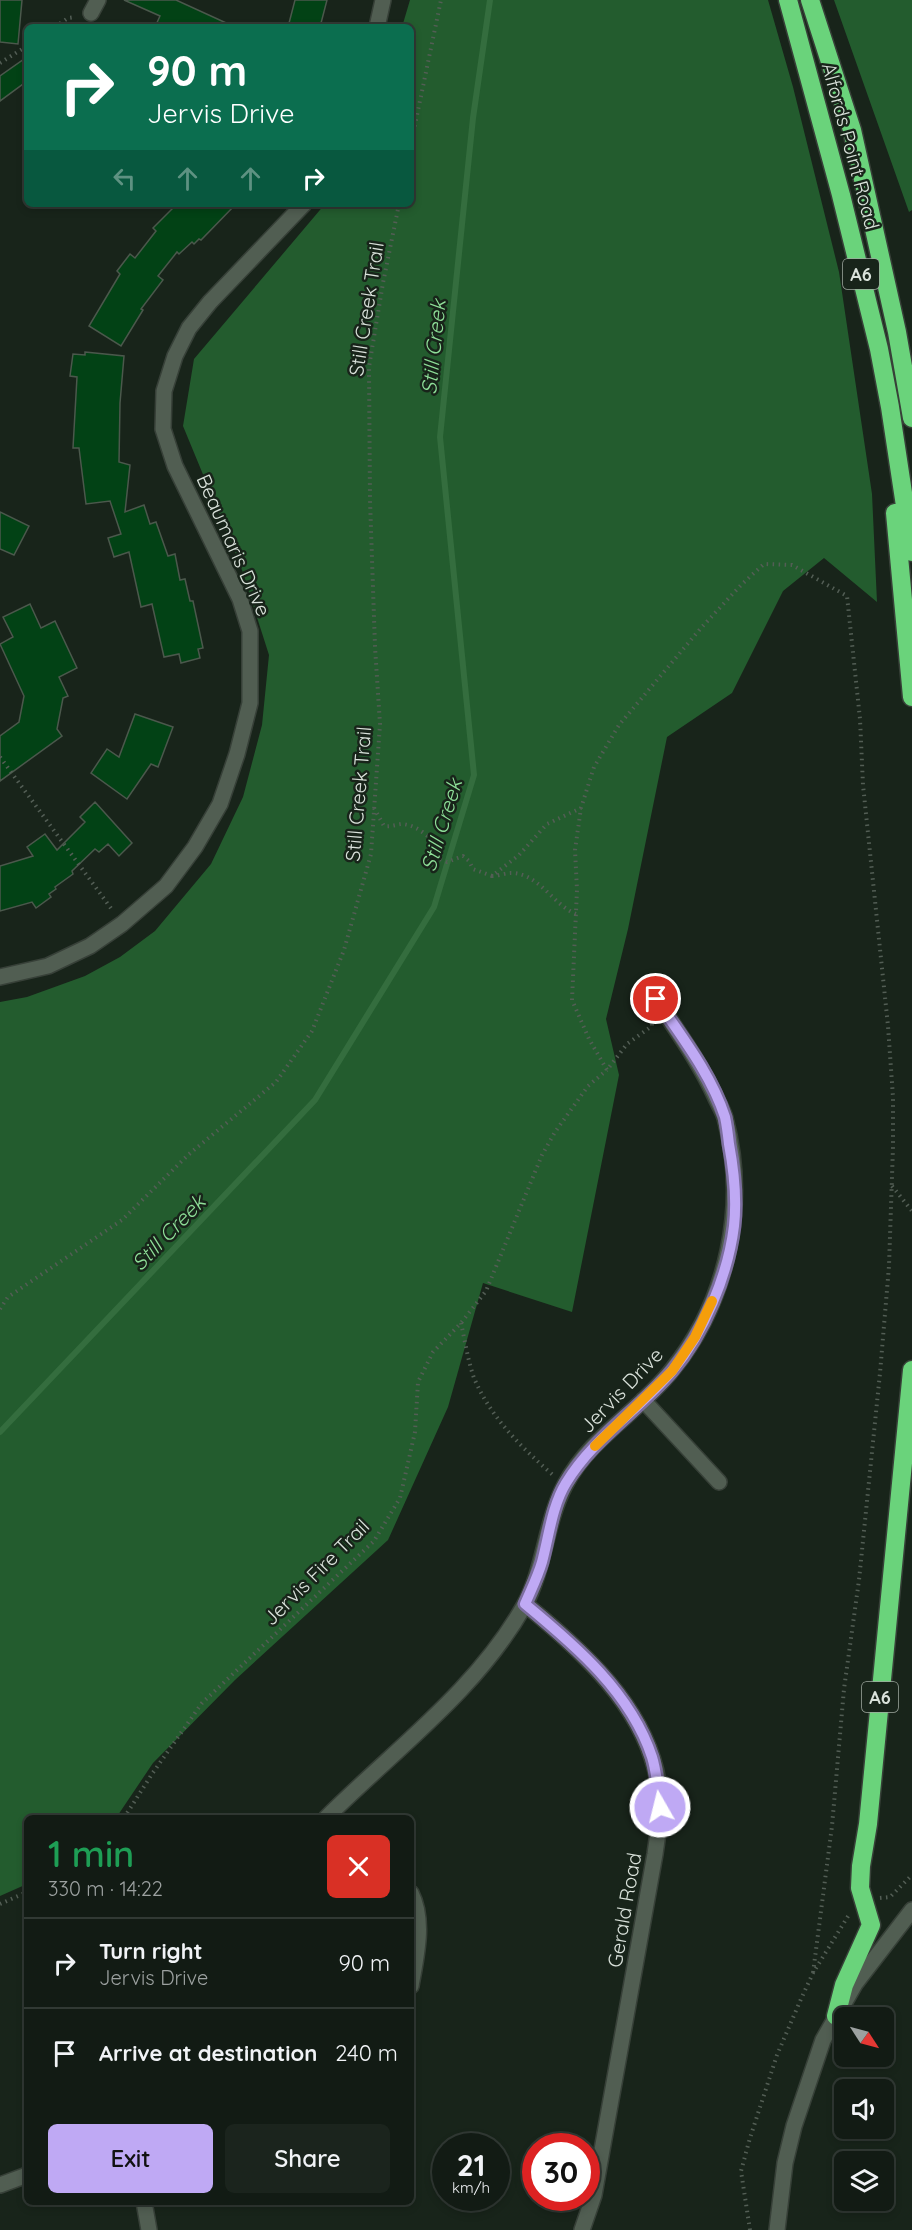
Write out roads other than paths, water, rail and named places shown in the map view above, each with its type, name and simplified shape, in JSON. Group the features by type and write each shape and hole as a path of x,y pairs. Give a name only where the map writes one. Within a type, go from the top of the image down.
{"highway":[{"name":"Alfords Point Road","path":"788,0 838,184 879,349 912,552"},
{"name":"Alfords Point Road","path":"810,0 852,130 897,332 912,418"},
{"name":"A6","path":"899,475 894,519 912,697"},
{"name":"A6","path":"838,2007 844,1985 871,1925 861,1896 861,1866 868,1824 912,1370"}],"street":[{"path":"378,24 383,0"},
{"name":"Beaumaris Drive","path":"0,977 48,966 90,946 122,924 166,886 195,847 220,804 237,754 250,703 250,631 240,599 175,465 163,429 164,391 175,356 189,328 210,302 301,207"},
{"name":"Jervis Drive","path":"335,1815 463,1687 498,1648 525,1604 542,1563 552,1520 565,1485 584,1458 612,1428 672,1371 695,1337 720,1284 734,1226 734,1171 725,1117 703,1069 656,999"},
{"path":"643,1401 719,1482"},
{"name":"Gerald Road","path":"525,1604 599,1671 633,1715 653,1759 660,1807 655,1854 594,2194 582,2230"},
{"path":"414,1905 418,1921 414,1967"},
{"path":"841,2007 855,1984 912,1910"},
{"path":"777,2230 785,2163 794,2126 813,2065 834,2020"},
{"path":"0,2185 24,2176"},
{"path":"145,2205 149,2230"}],"waterway":[{"name":"Still Creek","path":"0,1432 315,1100 434,907 474,775 440,437 473,118 490,0"}]}
